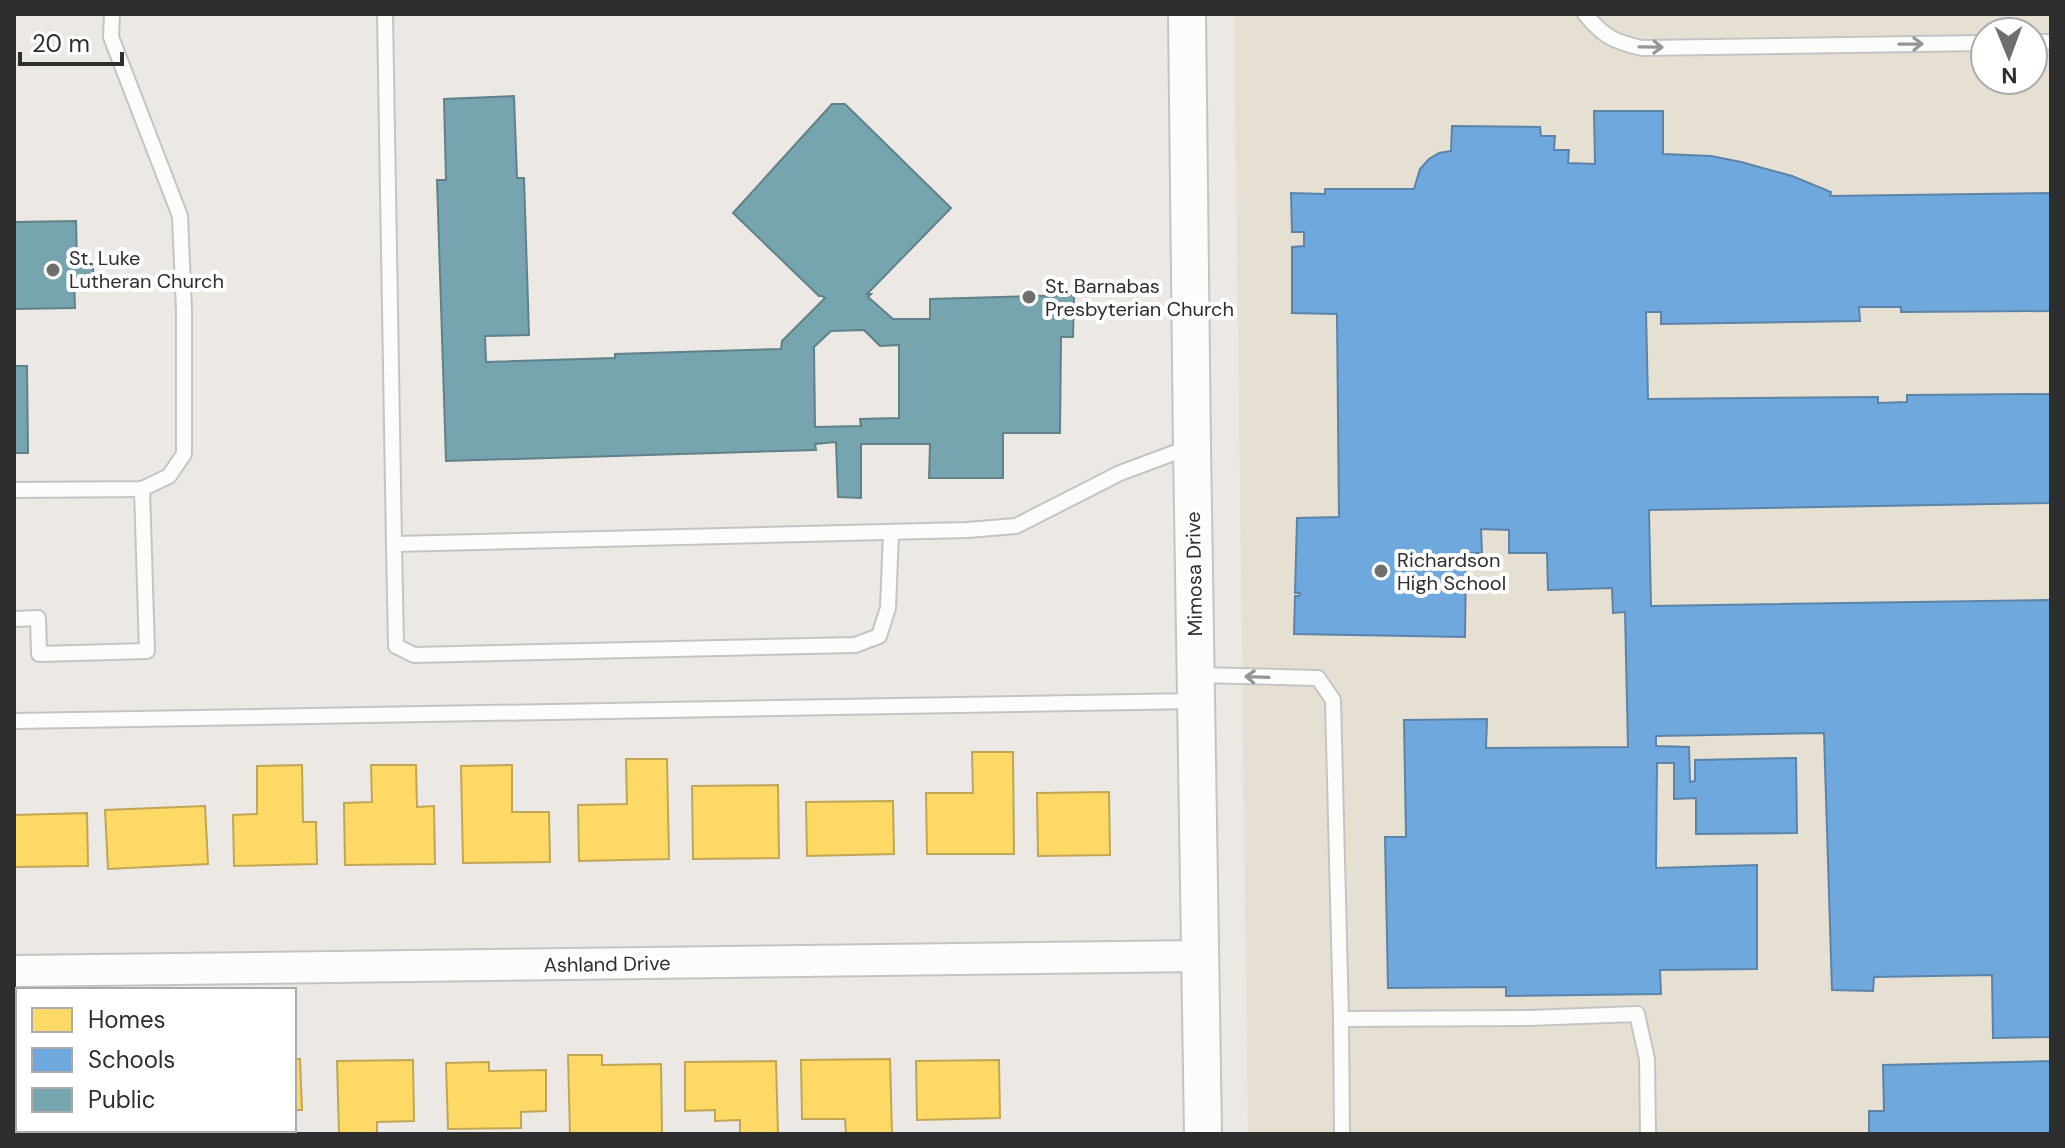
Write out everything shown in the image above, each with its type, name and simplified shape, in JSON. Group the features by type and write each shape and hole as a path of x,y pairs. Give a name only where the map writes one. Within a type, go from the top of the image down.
{"street":[{"name":"Mimosa Drive","path":"1187,14 1203,1134"},
{"name":"Ashland Drive","path":"14,971 1200,956"}],"lane":[{"path":"14,490 142,489 169,476 184,454 184,311 180,216 111,37 112,14"},
{"path":"385,14 396,646 414,655 855,645 879,636 888,608 891,532"},
{"path":"1585,14 1599,31 1618,43 1642,48 1969,43"},
{"path":"394,544 967,530 1016,526 1120,473 1192,447"},
{"path":"14,619 38,618 39,654 147,651 142,489"},
{"path":"14,721 1196,688 1318,678 1333,700 1342,1134"},
{"path":"1341,1019 1637,1014 1647,1059 1648,1134"}],"shaded area":[{"path":"1234,14 2051,14 2051,1134 1248,1134"}],"building: Homes":[{"path":"972,752 1013,752 1014,854 927,854 926,793 973,793"},
{"path":"626,759 667,759 669,859 579,861 578,805 627,804"},
{"path":"302,765 303,822 316,822 317,864 234,866 233,815 257,814 257,766"},
{"path":"371,765 416,765 417,807 434,806 435,864 345,865 344,803 372,802"},
{"path":"512,765 512,812 549,812 550,862 463,863 461,766"},
{"path":"778,785 779,858 693,859 692,786"},
{"path":"1109,792 1110,855 1038,856 1037,793"},
{"path":"893,801 894,854 807,856 806,802"},
{"path":"205,806 208,864 108,869 105,810"},
{"path":"87,813 88,866 14,867 14,815"},
{"path":"568,1055 602,1055 602,1065 661,1064 662,1133 570,1134"},
{"path":"296,1059 300,1059 302,1110 296,1110"},
{"path":"890,1059 892,1134 846,1134 845,1119 802,1119 801,1060"},
{"path":"413,1060 414,1121 377,1122 377,1134 339,1134 337,1061"},
{"path":"999,1060 1000,1118 917,1120 916,1061"},
{"path":"776,1061 778,1134 740,1134 740,1120 715,1121 715,1110 685,1111 685,1062"},
{"path":"489,1062 489,1071 546,1070 546,1111 521,1112 521,1128 448,1129 446,1063"},
{"path":"16,1068 16,1132 68,1134 14,1134"},
{"path":"94,1132 194,1132 194,1134"},
{"path":"216,1132 283,1132 283,1134"}],"building: Schools":[{"name":"Richardson High School","path":"1594,111 1663,111 1663,154 1711,156 1741,162 1792,176 1831,192 1830,196 2051,193 2051,311 1901,312 1901,307 1859,307 1860,321 1661,324 1661,312 1646,312 1648,399 1878,397 1878,403 1907,402 1907,395 2051,394 2051,503 1649,510 1651,606 2051,600 2051,1037 1993,1038 1992,975 1874,977 1873,991 1832,990 1824,733 1656,736 1656,746 1689,747 1690,782 1695,781 1695,760 1796,758 1797,833 1696,834 1696,798 1674,799 1674,763 1657,763 1656,868 1757,865 1757,969 1660,970 1661,994 1506,996 1506,987 1388,988 1385,837 1406,837 1404,720 1487,719 1486,748 1628,747 1625,612 1613,613 1612,588 1548,590 1547,553 1509,553 1509,530 1481,529 1482,553 1466,553 1465,637 1294,634 1295,596 1300,593 1295,593 1297,518 1339,517 1337,314 1292,313 1292,247 1304,246 1304,232 1292,232 1291,193 1325,194 1325,189 1414,189 1420,169 1429,159 1451,151 1452,126 1540,127 1541,136 1555,136 1554,150 1569,150 1568,163 1595,164"},
{"path":"2051,1061 2051,1134 1869,1134 1869,1111 1884,1111 1883,1065"}],"building: Public":[{"name":"St. Barnabas Presbyterian Church","path":"514,96 517,178 524,178 529,335 485,336 486,362 781,349 782,341 825,298 819,296 733,213 832,104 845,104 951,208 867,294 871,294 868,297 893,319 930,319 930,299 1074,295 1073,337 1061,337 1060,433 1003,433 1003,478 929,478 930,444 861,444 861,498 838,497 836,442 815,444 816,450 446,461 437,180 446,180 444,99","holes":["864,330 880,346 899,345 899,418 860,419 861,426 815,427 814,347 831,331"]},
{"name":"St. Luke Lutheran Church","path":"76,221 77,264 93,264 93,277 74,277 75,308 14,309 14,222"},
{"path":"14,366 27,366 28,453 14,453"}],"place":[{"name":"St. Luke Lutheran Church","path":"53,270"},
{"name":"St. Barnabas Presbyterian Church","path":"1029,297"},
{"name":"Richardson High School","path":"1381,571"}]}
